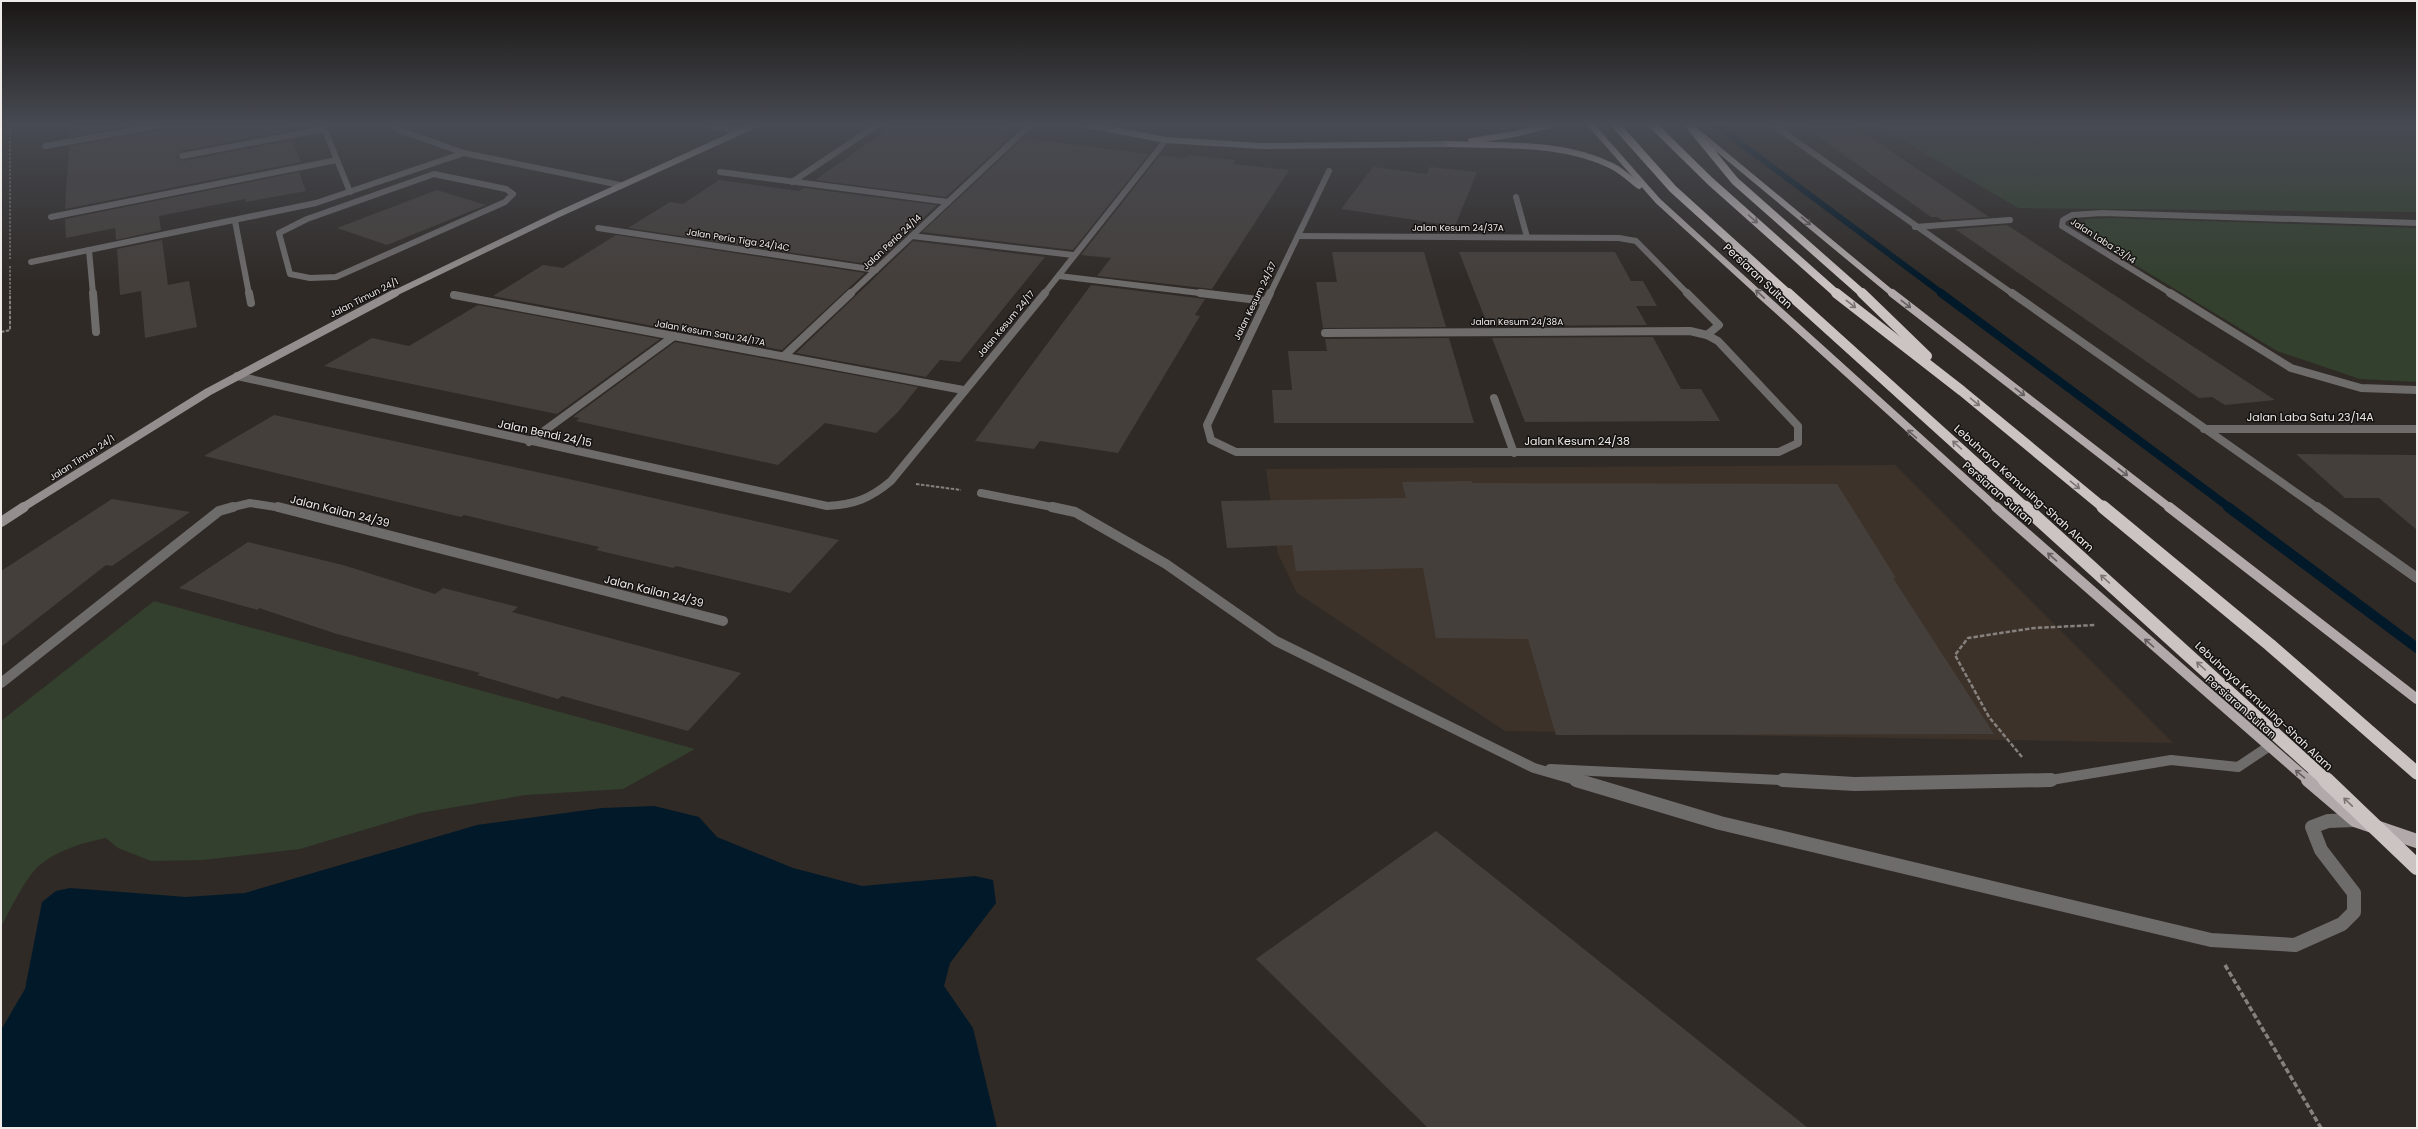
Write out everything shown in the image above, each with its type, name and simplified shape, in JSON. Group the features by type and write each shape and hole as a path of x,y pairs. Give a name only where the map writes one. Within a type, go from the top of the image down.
{"highway":[{"name":"Lebuhraya Kemuning-Shah Alam","path":"1663,178 1673,189 2279,736 2417,867"},
{"path":"1707,178 1831,289 1962,391 2270,645 2417,772"},
{"path":"1732,178 1794,234 1882,310 1962,391"}],"main road":[{"path":"1628,178 1658,201"},
{"name":"Persiaran Sultan","path":"1637,178 1658,201 1914,435 2268,747 2355,820 2417,841"},
{"path":"1753,178 1904,302 2417,699"}],"street":[{"path":"51,216 247,178"},
{"path":"344,178 350,192"},
{"path":"32,262 316,203 392,178"},
{"path":"424,178 307,219 280,233 290,274 310,278 336,277 506,202 513,194 506,189 452,178"},
{"path":"588,178 620,184"},
{"name":"Jalan Timun 24/1","path":"1,522 129,440 237,376 373,304 634,178"},
{"path":"761,178 948,202"},
{"path":"792,182 798,178"},
{"name":"Jalan Peria 24/14","path":"784,356 974,178"},
{"name":"Jalan Kesum 24/17","path":"849,505 871,499 891,480 963,390 1059,276 1136,178"},
{"name":"Jalan Kesum 24/37","path":"1211,440 1207,425 1325,178"},
{"path":"1846,178 2417,578"},
{"path":"1516,197 1527,237"},
{"name":"Jalan Laba 23/14","path":"2417,223 2091,213 2072,215 2063,220 2062,226 2291,368 2361,388 2379,390 2417,390"},
{"path":"1915,227 2010,220"},
{"path":"235,221 252,303"},
{"name":"Jalan Peria Tiga 24/14C","path":"598,228 876,270"},
{"path":"912,236 1074,255"},
{"name":"Jalan Kesum 24/37A","path":"1298,236 1619,238 1636,241 1719,325 1707,335"},
{"path":"90,250 96,332"},
{"path":"1059,276 1266,301"},
{"name":"Jalan Kesum Satu 24/17A","path":"454,295 963,390"},
{"name":"Jalan Kesum 24/38A","path":"1326,333 1690,331 1707,335"},
{"name":"Jalan Kesum 24/38","path":"1211,440 1236,452 1779,452 1798,444 1798,426 1718,341 1707,335"},
{"path":"529,442 674,336"},
{"name":"Jalan Bendi 24/15","path":"237,376 529,442 827,506 849,505"},
{"path":"1494,398 1514,453"},
{"name":"Jalan Laba Satu 23/14A","path":"2204,429 2417,429"},
{"path":"981,493 1075,512 1166,564 1276,641 1534,768 1720,823 2211,940 2295,945 2342,924 2354,912 2354,893 2321,850 2312,827 2328,821 2355,820"},
{"name":"Jalan Kailan 24/39","path":"1,683 219,511 250,503 273,506 723,620"},
{"path":"1534,768 1855,784 2042,782 2171,760 2238,767 2268,747"}],"path":[{"path":"1,332 10,330 10,178"},
{"path":"891,480 981,493"},
{"path":"2042,782 1990,717 1955,655 1968,638 2034,628 2127,623"},
{"path":"2211,940 2321,1128"}],"shaded area":[{"path":"1895,465 2173,743 1505,731 1297,593 1278,554 1266,469"}],"green space":[{"path":"1967,178 2417,178 2417,212 2018,208"},
{"path":"2109,218 2417,228 2417,382 2360,379 2277,351 2081,232 2077,225 2087,219"},
{"path":"154,601 695,749 623,789 526,795 420,813 300,849 203,860 151,861 118,848 106,838 89,842 72,847 55,855 35,869 24,885 1,927 1,721"}],"water":[{"path":"654,806 699,817 717,837 793,868 862,886 975,876 993,880 996,903 950,963 944,986 973,1028 997,1128 1,1128 1,1030 25,989 42,902 56,891 70,888 186,897 245,893 477,825 602,808"}],"building":[{"path":"67,178 222,178 65,209"},
{"path":"271,178 301,178 306,191 246,202 245,199 159,216 161,230 116,240 115,228 66,238 65,219"},
{"path":"818,178 967,178 946,197 815,180"},
{"path":"980,178 1130,178 1073,250 922,232"},
{"path":"1142,178 1284,178 1212,289 1097,276 1111,258 1081,255"},
{"path":"1365,178 1475,178 1455,226 1341,209"},
{"path":"1876,178 1930,178 1989,217 1942,220 1937,217 1931,217"},
{"path":"719,180 799,191 804,188 937,205 874,265 628,228 670,202 683,204"},
{"path":"437,190 486,205 387,245 337,228"},
{"path":"2007,225 2275,400 2225,405 2212,397 2199,398 1955,229"},
{"path":"616,235 865,273 782,350 493,296 543,265 563,268"},
{"path":"162,240 168,285 189,281 197,327 145,338 141,291 120,295 117,249"},
{"path":"913,241 1045,257 960,362 940,360 926,377 796,353"},
{"path":"1332,252 1424,252 1446,327 1323,328 1316,282 1337,282"},
{"path":"1459,252 1615,252 1631,281 1643,281 1657,306 1636,306 1647,325 1488,326"},
{"path":"1091,285 1205,299 1195,315 1200,316 1118,453 1040,441 1034,449 975,441"},
{"path":"478,305 660,339 557,414 324,366 372,338 409,346"},
{"path":"1653,337 1681,389 1701,389 1720,421 1525,422 1492,338"},
{"path":"1449,338 1474,423 1274,423 1272,390 1292,390 1288,351 1327,351 1325,339"},
{"path":"675,342 918,387 898,412 876,433 825,423 778,465 576,421 580,418 573,417"},
{"path":"274,415 587,483 839,540 790,593 676,566 673,568 596,550 599,547 464,515 461,517 204,456"},
{"path":"2296,454 2417,455 2417,530 2379,498 2345,498"},
{"path":"1472,481 1473,483 1837,484 1896,578 1893,578 1994,734 1556,735 1528,639 1436,638 1423,568 1296,571 1292,545 1227,548 1221,501 1406,498 1402,482"},
{"path":"112,499 190,512 112,566 106,565 1,647 1,571"},
{"path":"248,542 343,565 435,594 443,588 518,607 512,612 741,673 688,731 562,696 558,699 477,675 480,673 337,634 259,608 258,610 179,588"},
{"path":"1436,831 1808,1128 1428,1128 1256,959"}],"waterway":[{"path":"1787,178 1943,294"},
{"path":"1941,293 2230,508"},
{"path":"2228,507 2417,648"}]}
